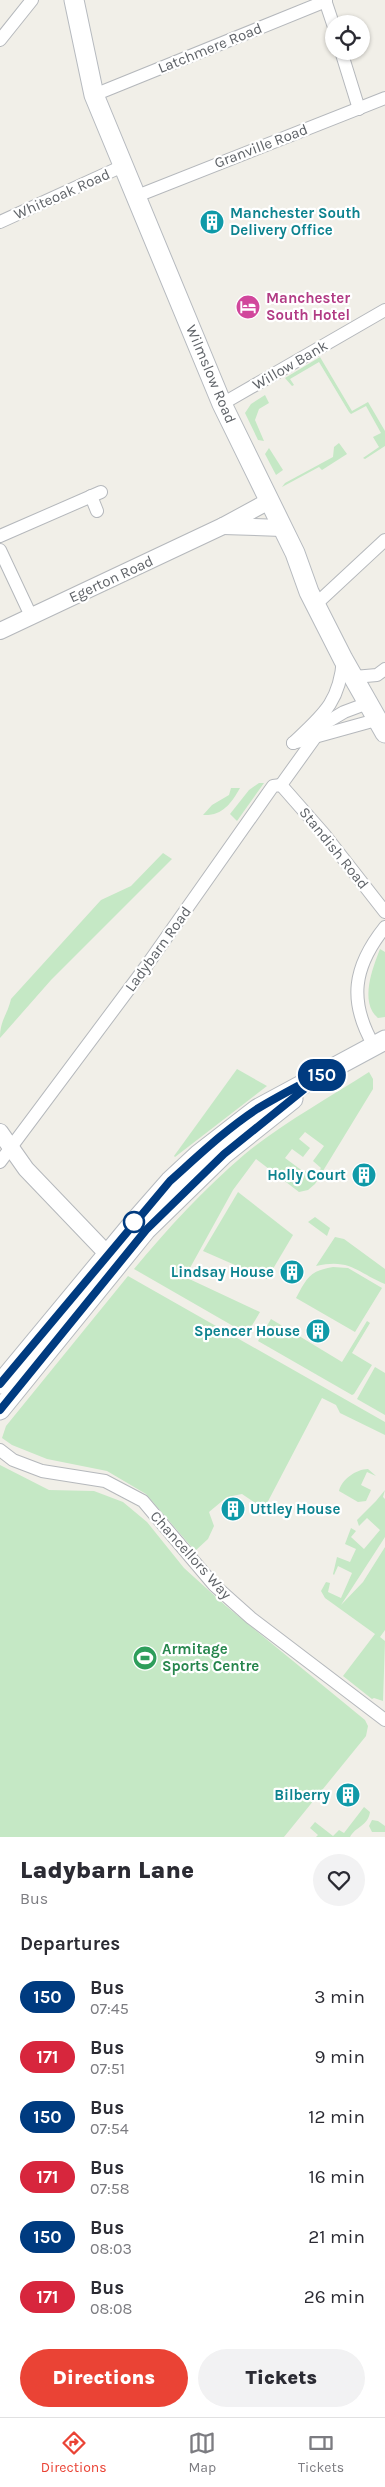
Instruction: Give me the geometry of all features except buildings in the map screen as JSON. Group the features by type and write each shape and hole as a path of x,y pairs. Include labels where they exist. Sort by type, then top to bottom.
{"main road":[{"name":"Wilmslow Road","path":"74,0 94,95 222,404 295,553 315,605 376,719"},
{"path":"0,1384 113,1260 224,1154 328,1070 380,1043"},
{"path":"0,1410 113,1260"}],"street":[{"path":"0,40 32,0"},
{"path":"325,1 330,15"},
{"name":"Latchmere Road","path":"94,95 325,1"},
{"path":"344,60 359,109"},
{"name":"Granville Road","path":"137,196 229,158 385,98"},
{"name":"Whiteoak Road","path":"0,222 124,166"},
{"name":"Willow Bank","path":"222,404 385,310"},
{"path":"0,536 96,494 97,511"},
{"name":"Egerton Road","path":"0,631 223,526 269,501"},
{"name":"Egerton Road","path":"223,526 282,528"},
{"path":"315,605 385,540"},
{"path":"0,550 31,616"},
{"path":"293,743 333,700 341,681 343,659"},
{"path":"354,677 377,675 385,669"},
{"path":"293,743 344,712 376,719"},
{"path":"293,743 314,739 376,719"},
{"name":"Ladybarn Road","path":"0,1162 147,965 273,786 281,785 314,739"},
{"name":"Standish Road","path":"281,785 324,834 385,912"},
{"path":"380,1043 362,1025 357,1002 357,988 365,958 385,927"},
{"path":"0,1132 26,1169 113,1260"},
{"name":"Chancellors Way","path":"0,1450 13,1460 42,1471 105,1481 124,1489 143,1501 214,1585 251,1618 385,1720"}],"green space":[{"path":"320,357 352,411 368,402 385,431 385,446 365,459 363,458 379,447 373,437 381,433 366,406 351,414 319,362 290,379 294,385 292,386 285,378"},
{"path":"265,395 269,403 259,409 255,420 264,441 258,440 245,413 251,404"},
{"path":"339,443 347,454 322,470 319,467 282,487 285,483 333,457 334,447"},
{"path":"269,448 283,470 276,475 265,454"},
{"path":"259,783 264,783 237,821 230,814 249,790"},
{"path":"231,788 240,788 225,808 210,815 203,815 212,805 229,795"},
{"path":"163,853 172,859 51,980 0,1038 2,1022 11,999 101,900 131,886"},
{"path":"380,949 385,952 385,1017 378,1018 372,1011 368,994 371,975"},
{"path":"237,1069 267,1086 175,1157 174,1156"},
{"path":"369,1072 373,1079 373,1089 315,1184 308,1190 299,1192 256,1159 233,1190 185,1277 260,1312 247,1334 134,1269 187,1209 245,1154 290,1122","holes":["305,1132 324,1146 313,1161 321,1168 314,1177 285,1158 292,1149 303,1157 310,1148 299,1139"]},
{"path":"238,1192 293,1235 267,1279 203,1251"},
{"path":"315,1217 330,1228 327,1236 308,1222"},
{"path":"335,1237 344,1239 385,1269 385,1284 345,1265 328,1264 316,1266"},
{"path":"333,1267 348,1268 382,1288 355,1332 296,1298 310,1276"},
{"path":"128,1276 385,1422 385,1435 340,1413 336,1405 322,1398 264,1509 242,1494 227,1497 209,1512 214,1526 208,1539 195,1551 146,1494 107,1471 47,1459 12,1445 2,1438 6,1426"},
{"path":"271,1319 342,1362 367,1321 370,1323 352,1353 372,1365 354,1394 352,1395 258,1341"},
{"path":"375,1367 385,1373 385,1415 357,1399"},
{"name":"Armitage Sports Centre","path":"0,1465 49,1490 94,1491 123,1502 147,1522 184,1568 226,1606 365,1720 368,1726 366,1736 284,1837 0,1837"},
{"path":"363,1469 368,1469 376,1476 367,1472 361,1485 371,1490 366,1501 358,1502 339,1491 340,1487 350,1476"},
{"path":"385,1490 383,1497 385,1499 385,1537 341,1605 363,1582 385,1547 385,1630 380,1637 385,1641 383,1701 372,1699 343,1676 375,1634 325,1598 321,1591 326,1582 330,1583 328,1592 341,1598 352,1573 338,1566 333,1574 337,1557 350,1562 356,1549 345,1544 351,1528 356,1531 351,1537 364,1549 380,1530 367,1518 359,1526 357,1520"},
{"path":"364,1807 370,1812 369,1817 350,1837 316,1837 318,1835 310,1828 315,1822 333,1836 339,1830 344,1833"},
{"path":"372,1820 378,1821 385,1826 385,1832 372,1832 369,1826"}],"bus line":[{"name":"150","path":"0,1384 170,1181 199,1154 242,1120 291,1089 328,1070 224,1154 146,1230 0,1410"}],"place":[{"name":"Manchester South Delivery Office","path":"212,222"},
{"name":"Manchester South Hotel","path":"248,307"},
{"name":"Holly Court","path":"364,1175"},
{"name":"Lindsay House","path":"292,1272"},
{"name":"Spencer House","path":"318,1331"},
{"name":"Uttley House","path":"233,1509"},
{"name":"Armitage Sports Centre","path":"145,1658"},
{"name":"Bilberry","path":"348,1795"}]}
